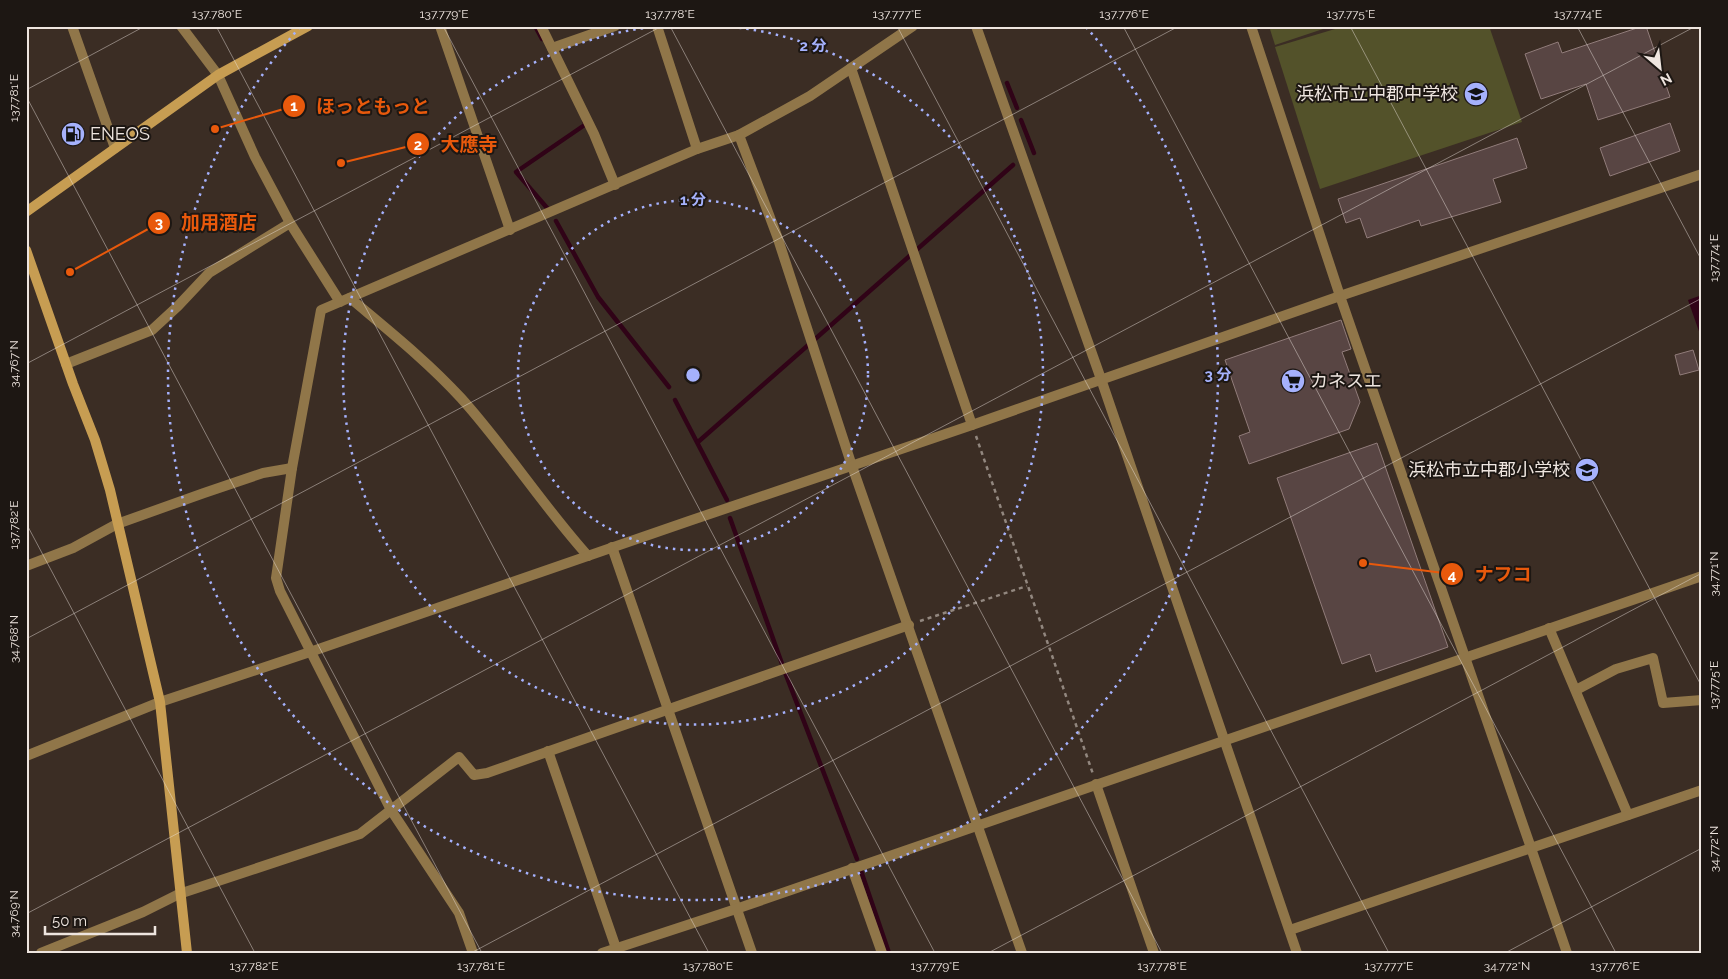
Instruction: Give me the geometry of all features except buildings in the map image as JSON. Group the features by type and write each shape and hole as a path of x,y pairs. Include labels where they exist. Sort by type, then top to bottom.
{"street":[{"path":"72,26 115,148"},
{"path":"181,26 218,75 255,157 290,223 345,300 430,367 461,398 564,529 588,556"},
{"path":"26,212 218,75 308,26"},
{"path":"440,26 510,230"},
{"path":"541,26 594,134 615,185"},
{"path":"552,48 615,26"},
{"path":"657,26 697,149"},
{"path":"473,953 459,913 391,810 310,652 280,591 276,578 292,468 321,310 697,149 739,135 810,96 913,26"},
{"path":"976,26 1102,379 1297,953"},
{"path":"1251,26 1340,296 1567,953"},
{"path":"851,68 972,426"},
{"path":"739,135 777,236 852,466 1022,953"},
{"path":"26,756 160,702 972,426 1340,296 1702,174"},
{"path":"66,364 152,330 209,273 290,223"},
{"path":"26,250 95,440 110,490 160,702 186,953"},
{"path":"26,566 74,548 117,524 263,473 292,468"},
{"path":"612,547 752,953"},
{"path":"602,953 736,909 1702,576"},
{"path":"41,953 144,912 179,894 360,834 458,757 474,775 487,773 909,625"},
{"path":"1549,628 1628,815"},
{"path":"1576,690 1616,669 1653,658 1663,703 1702,700"},
{"path":"548,751 616,948"},
{"path":"1096,784 1154,953"},
{"path":"1290,930 1702,790"},
{"path":"852,868 882,953"}],"path":[{"path":"972,426 1096,784"},
{"path":"909,625 1028,586"}],"shaded area":[{"path":"1269,26 1332,26 1275,45"},
{"path":"1345,26 1489,26 1522,122 1320,189 1275,47"},
{"path":"1702,295 1702,340 1688,300"}],"waterway":[{"path":"535,26 542,39"},
{"path":"1007,83 1017,108"},
{"path":"1021,120 1034,153"},
{"path":"548,209 516,172 586,124 584,121"},
{"path":"698,442 1013,165"},
{"path":"556,221 598,297 669,387"},
{"path":"675,400 727,500"},
{"path":"730,518 786,675 857,859"},
{"path":"861,871 889,953"}],"place":[{"name":"浜松市立中郡中学校","path":"1476,94"},
{"name":"ほっともっと","path":"215,129"},
{"name":"ENEOS","path":"73,134"},
{"name":"大應寺","path":"341,163"},
{"name":"加用酒店","path":"70,272"},
{"name":"カネスエ","path":"1293,381"},
{"name":"浜松市立中郡小学校","path":"1587,470"},
{"name":"ナフコ","path":"1363,563"}]}
